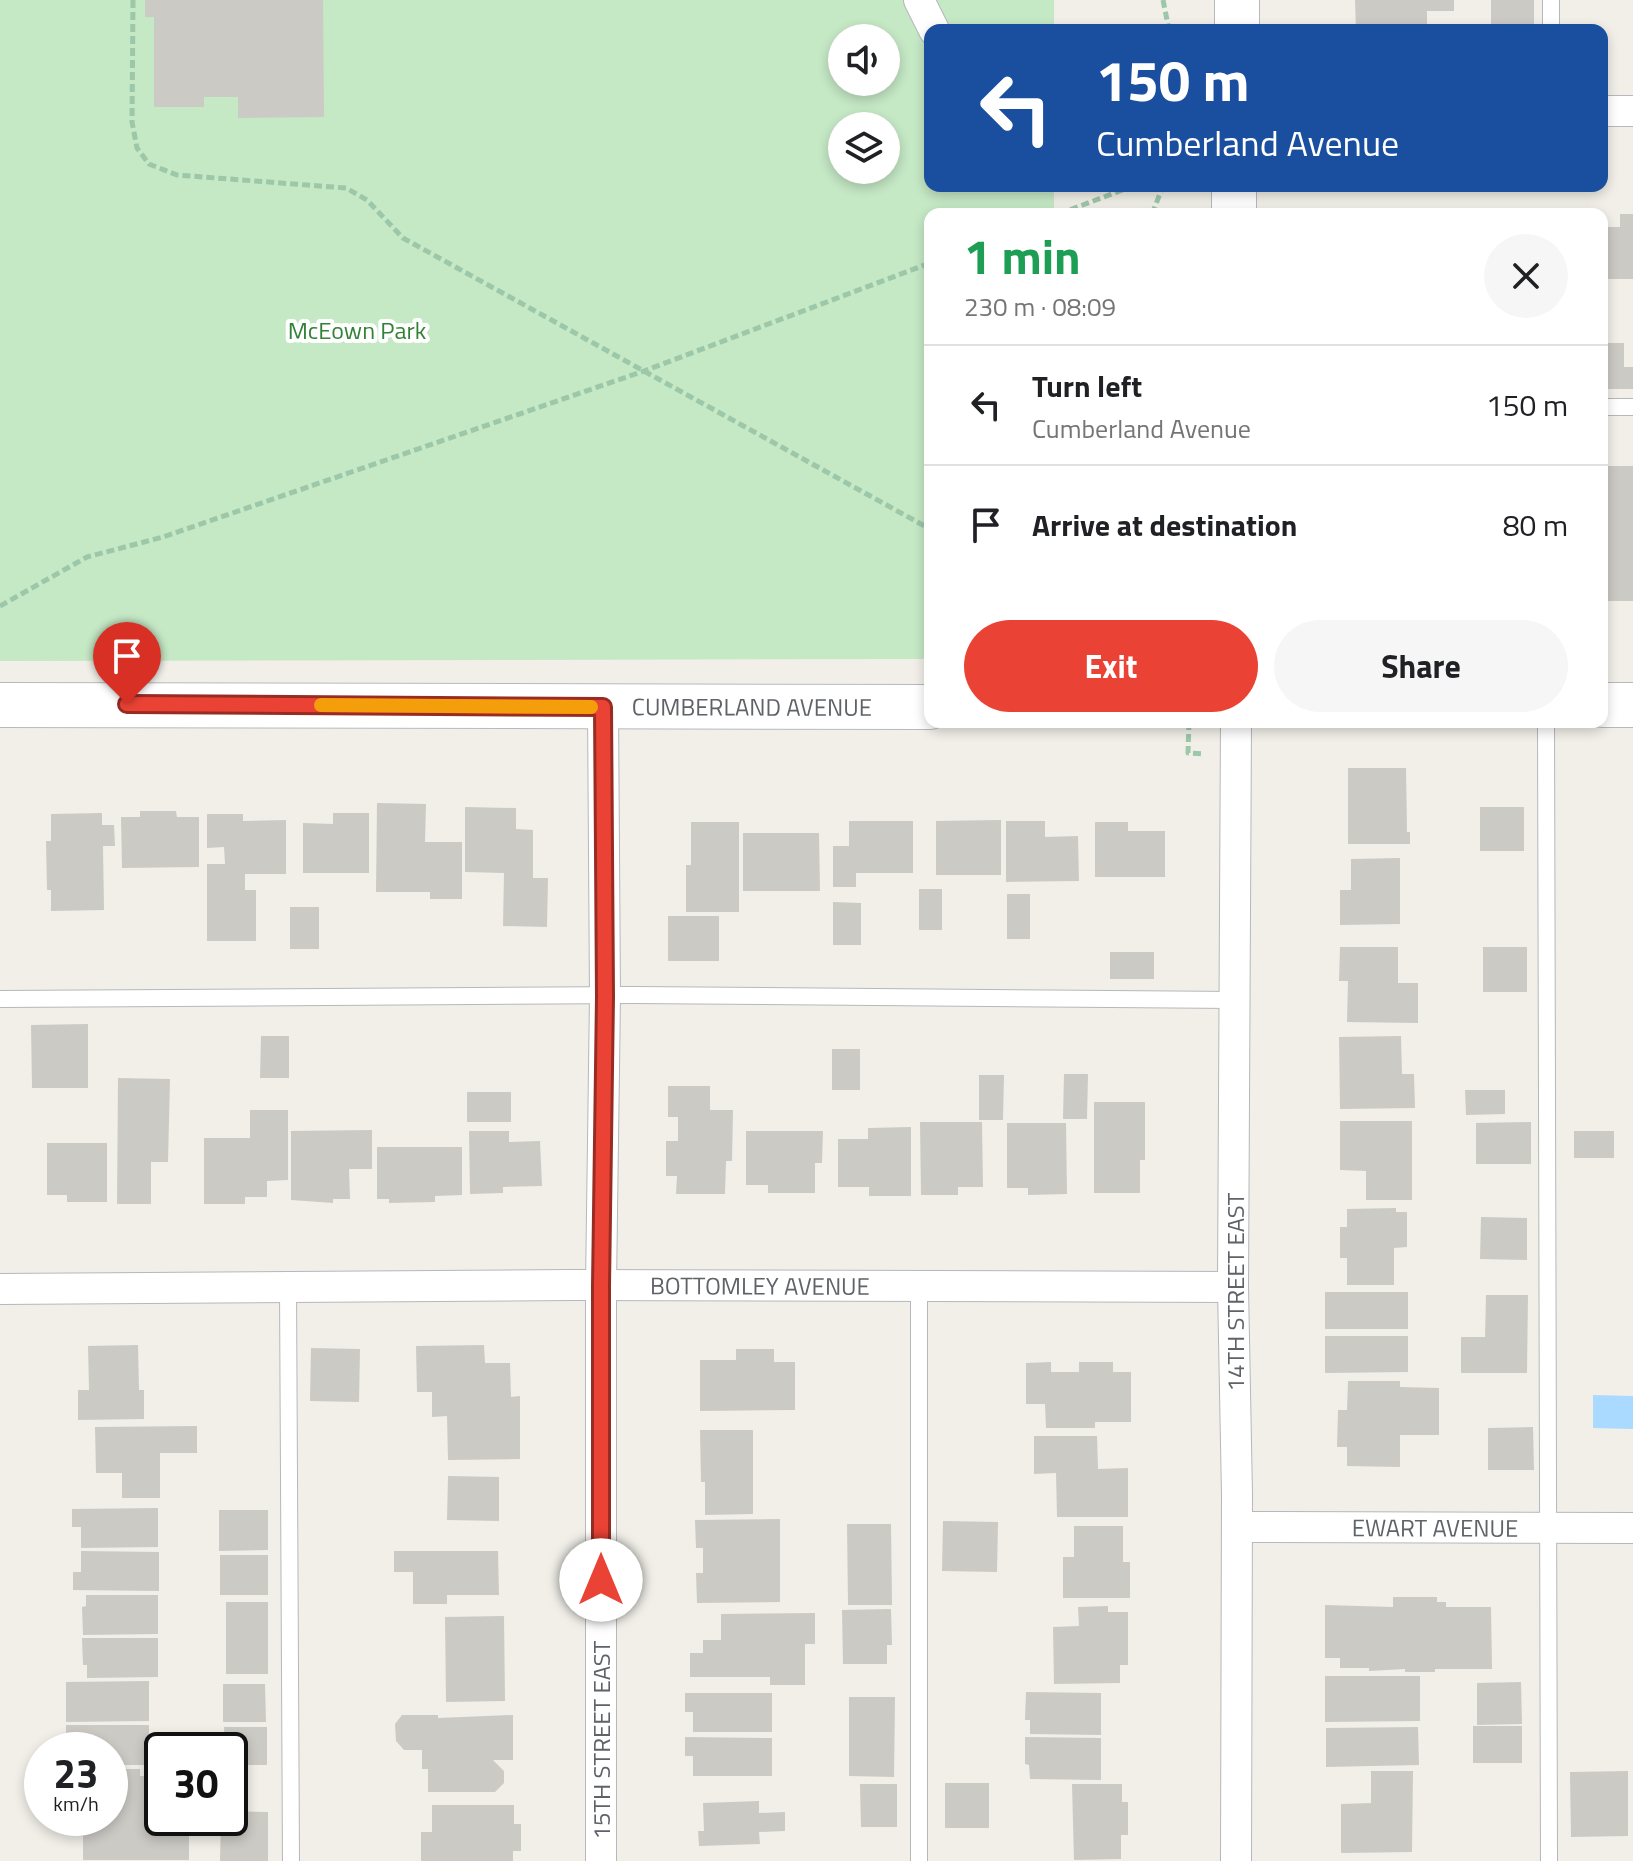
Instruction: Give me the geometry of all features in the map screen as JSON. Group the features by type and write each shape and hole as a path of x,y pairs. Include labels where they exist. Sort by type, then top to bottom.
{"main road":[{"path":"1237,0 1237,24"},
{"name":"CUMBERLAND AVENUE","path":"0,705 924,707"},
{"path":"1608,705 1633,705"}],"street":[{"path":"919,0 931,24"},
{"path":"1608,111 1633,111"},
{"name":"15TH STREET EAST","path":"601,1861 601,1286 605,996 603,707"},
{"name":"14TH STREET EAST","path":"1236,728 1233,1287 1237,1527 1236,1861"},
{"name":"BOTTOMLEY AVENUE","path":"0,1289 288,1286 1233,1287"},
{"name":"EWART AVENUE","path":"1237,1527 1633,1528"}],"lane":[{"path":"1551,0 1551,24"},
{"path":"1608,407 1633,407"},
{"path":"1546,728 1549,1861"},
{"path":"0,999 605,996 1236,1000"},
{"path":"288,1286 291,1861"},
{"path":"919,1286 919,1861"}],"path":[{"path":"133,0 132,122 137,148 149,164 177,175 346,188 367,200 403,238 924,526"},
{"path":"1163,0 1168,24"},
{"path":"1075,208 1117,192"},
{"path":"0,606 87,557 163,537 644,371 924,265"}],"green space":[{"name":"McEown Park","path":"0,0 1054,0 1054,24 924,24 924,192 1054,192 1054,208 924,208 924,659 0,661"}],"water":[{"path":"1593,1395 1633,1396 1633,1429 1593,1428"}],"building":[{"path":"145,0 323,0 324,117 238,118 238,97 204,97 204,107 154,107 154,17 145,17"},
{"path":"1355,0 1454,0 1454,11 1427,11 1427,24 1356,24"},
{"path":"1491,0 1534,0 1534,24 1491,24"},
{"path":"1620,214 1633,214 1633,279 1608,279 1608,227 1620,227"},
{"path":"1608,343 1624,343 1624,367 1633,367 1633,389 1608,389"},
{"path":"1608,466 1633,466 1633,601 1608,601"},
{"path":"1348,768 1406,768 1410,844 1348,844"},
{"path":"377,803 426,804 425,842 462,842 462,899 430,899 430,892 376,892"},
{"path":"465,807 516,808 516,829 533,830 533,878 548,878 547,927 503,926 504,873 465,872"},
{"path":"1480,807 1524,807 1524,851 1480,851"},
{"path":"140,811 176,811 177,817 199,817 199,867 122,868 121,817 140,817"},
{"path":"102,813 102,825 114,825 115,846 103,846 104,910 51,911 51,890 47,890 46,841 51,841 51,814"},
{"path":"333,813 369,813 369,873 303,873 303,823 333,824"},
{"path":"207,814 243,814 243,821 286,820 286,874 245,874 245,890 256,890 256,941 207,941 207,864 225,864 224,847 207,848"},
{"path":"1001,820 1001,875 936,875 936,821"},
{"path":"849,821 913,821 913,873 856,873 856,887 833,887 833,846 849,846"},
{"path":"1006,821 1045,821 1045,837 1078,836 1079,881 1006,882"},
{"path":"691,822 739,822 739,912 686,912 686,865 691,865"},
{"path":"1095,822 1128,822 1128,831 1165,831 1165,877 1095,877"},
{"path":"743,833 819,833 820,891 743,891"},
{"path":"1400,858 1400,924 1340,925 1340,890 1351,890 1351,859"},
{"path":"919,889 942,889 942,930 919,930"},
{"path":"1007,894 1030,894 1030,939 1007,939"},
{"path":"833,902 861,903 861,945 833,945"},
{"path":"290,907 319,907 319,949 290,949"},
{"path":"668,916 719,916 719,961 668,961"},
{"path":"1340,947 1398,947 1398,983 1418,983 1418,1023 1347,1022 1348,981 1339,981"},
{"path":"1483,947 1527,947 1527,992 1483,992"},
{"path":"1110,952 1154,952 1154,979 1110,979"},
{"path":"88,1024 88,1088 32,1088 31,1025"},
{"path":"261,1036 289,1036 289,1078 260,1078"},
{"path":"1401,1036 1402,1074 1414,1074 1415,1108 1340,1109 1339,1037"},
{"path":"832,1049 860,1049 860,1090 832,1090"},
{"path":"1064,1074 1088,1074 1087,1119 1063,1119"},
{"path":"979,1075 1004,1075 1003,1120 979,1120"},
{"path":"118,1078 170,1079 168,1162 151,1162 151,1204 117,1204"},
{"path":"668,1086 710,1086 710,1110 733,1110 732,1161 726,1161 725,1194 676,1194 677,1176 666,1176 666,1141 678,1141 678,1117 668,1117"},
{"path":"1465,1090 1505,1090 1505,1114 1466,1115"},
{"path":"467,1092 511,1092 511,1122 467,1122"},
{"path":"1094,1102 1145,1102 1145,1160 1140,1160 1140,1193 1094,1193"},
{"path":"250,1110 288,1110 288,1180 267,1181 267,1197 245,1197 245,1204 204,1204 204,1138 250,1138"},
{"path":"1340,1121 1412,1121 1412,1200 1366,1200 1366,1171 1340,1170"},
{"path":"920,1122 982,1122 983,1187 958,1187 958,1195 921,1195"},
{"path":"1531,1122 1531,1164 1476,1164 1476,1123"},
{"path":"1007,1123 1066,1123 1067,1194 1028,1195 1028,1188 1007,1188"},
{"path":"911,1127 911,1196 869,1196 869,1187 838,1187 838,1139 868,1139 868,1128"},
{"path":"372,1130 372,1169 349,1169 350,1199 333,1199 333,1203 291,1200 291,1131"},
{"path":"469,1131 509,1131 509,1142 540,1141 542,1186 503,1187 503,1193 470,1194"},
{"path":"746,1131 823,1131 822,1163 815,1163 815,1193 768,1193 768,1185 746,1185"},
{"path":"1574,1131 1614,1131 1614,1158 1574,1158"},
{"path":"47,1143 107,1143 107,1202 67,1202 67,1195 47,1195"},
{"path":"377,1147 462,1147 462,1195 435,1196 435,1202 389,1203 389,1199 377,1199"},
{"path":"1396,1208 1396,1212 1407,1212 1407,1247 1394,1248 1394,1285 1347,1285 1347,1258 1340,1258 1340,1227 1347,1227 1347,1209"},
{"path":"1481,1217 1527,1218 1527,1260 1480,1259"},
{"path":"1325,1292 1408,1292 1408,1329 1325,1329"},
{"path":"1486,1295 1528,1295 1527,1373 1461,1373 1461,1337 1485,1337"},
{"path":"1325,1336 1408,1336 1408,1372 1325,1373"},
{"path":"138,1345 139,1390 144,1390 144,1419 78,1420 78,1390 89,1390 88,1346"},
{"path":"484,1345 485,1363 510,1363 511,1397 520,1396 520,1459 448,1460 447,1416 432,1417 432,1392 417,1392 416,1346"},
{"path":"311,1348 360,1349 359,1402 310,1401"},
{"path":"736,1349 774,1349 774,1362 795,1362 795,1410 700,1411 700,1360 736,1360"},
{"path":"1051,1362 1051,1372 1079,1372 1079,1362 1113,1362 1113,1372 1131,1372 1131,1422 1095,1422 1095,1428 1046,1428 1045,1404 1026,1404 1026,1363"},
{"path":"1348,1381 1400,1381 1400,1387 1439,1388 1439,1435 1400,1435 1400,1467 1347,1466 1347,1447 1337,1447 1338,1410 1347,1410"},
{"path":"197,1426 197,1453 160,1453 160,1498 122,1498 122,1473 96,1473 95,1427"},
{"path":"1533,1427 1534,1470 1488,1470 1488,1428"},
{"path":"700,1430 753,1430 753,1514 705,1515"},
{"path":"1034,1436 1097,1436 1098,1469 1128,1468 1128,1517 1057,1517 1056,1473 1034,1474"},
{"path":"448,1476 499,1477 499,1521 447,1520"},
{"path":"158,1508 158,1547 81,1548 81,1527 72,1527 72,1509"},
{"path":"219,1510 268,1510 268,1550 219,1551"},
{"path":"780,1519 780,1602 697,1603 696,1573 703,1573 703,1548 696,1548 695,1520"},
{"path":"943,1521 998,1522 997,1572 942,1571"},
{"path":"847,1524 891,1524 892,1605 848,1605"},
{"path":"1074,1526 1123,1526 1123,1562 1130,1562 1130,1598 1063,1598 1063,1557 1074,1557"},
{"path":"81,1551 159,1552 159,1591 73,1590 73,1572 81,1572"},
{"path":"394,1551 498,1551 499,1595 447,1595 447,1604 413,1604 413,1572 394,1572"},
{"path":"220,1555 268,1555 268,1595 220,1595"},
{"path":"86,1595 158,1595 158,1634 83,1635 82,1607 86,1606"},
{"path":"1393,1597 1437,1597 1437,1602 1446,1602 1446,1607 1491,1607 1492,1669 1369,1671 1369,1668 1340,1668 1340,1658 1325,1658 1325,1605 1393,1607"},
{"path":"226,1602 268,1602 268,1674 226,1674"},
{"path":"1108,1606 1108,1612 1128,1612 1128,1665 1120,1665 1120,1683 1054,1684 1053,1627 1079,1626 1078,1607"},
{"path":"891,1609 892,1645 887,1645 887,1664 843,1664 842,1610"},
{"path":"815,1613 815,1644 805,1644 805,1685 770,1685 770,1677 690,1677 690,1653 703,1653 703,1640 721,1640 721,1614"},
{"path":"504,1616 505,1701 446,1702 445,1617"},
{"path":"82,1638 158,1638 158,1677 87,1678"},
{"path":"1325,1676 1420,1676 1420,1721 1325,1722"},
{"path":"149,1681 149,1721 66,1722 66,1682"},
{"path":"1521,1682 1522,1724 1477,1725 1477,1683"},
{"path":"223,1684 265,1684 266,1722 223,1722"},
{"path":"1026,1692 1101,1693 1101,1735 1030,1734 1030,1720 1025,1720"},
{"path":"685,1693 772,1693 772,1732 693,1732 693,1712 685,1712"},
{"path":"849,1697 895,1697 894,1777 849,1776"},
{"path":"402,1715 438,1715 438,1718 513,1715 513,1760 493,1760 504,1771 504,1783 495,1792 428,1792 428,1769 422,1769 422,1750 404,1750 396,1741 395,1724"},
{"path":"66,1725 149,1725 149,1732 144,1732 144,1765 128,1765 128,1732 66,1732"},
{"path":"1473,1726 1522,1726 1522,1763 1473,1763"},
{"path":"224,1727 267,1727 267,1765 248,1765 248,1732 224,1732"},
{"path":"1418,1727 1419,1765 1326,1767 1326,1728"},
{"path":"685,1737 772,1738 772,1776 693,1776 693,1756 685,1756"},
{"path":"1025,1737 1101,1738 1101,1780 1030,1779 1029,1765 1025,1764"},
{"path":"128,1769 140,1769 140,1776 144,1776 144,1836 189,1836 189,1860 83,1860 83,1836 128,1836"},
{"path":"1371,1771 1413,1771 1412,1852 1341,1853 1341,1804 1371,1803"},
{"path":"1628,1771 1628,1836 1571,1837 1570,1772"},
{"path":"945,1783 989,1783 989,1828 945,1828"},
{"path":"860,1784 897,1784 897,1827 861,1827"},
{"path":"1072,1784 1122,1784 1122,1802 1128,1802 1128,1835 1121,1835 1121,1859 1074,1860"},
{"path":"759,1801 759,1813 785,1812 785,1831 759,1832 760,1844 699,1846 698,1831 704,1831 703,1803"},
{"path":"432,1805 514,1805 514,1824 521,1824 521,1851 513,1851 513,1861 421,1861 421,1832 432,1832"},
{"path":"248,1811 268,1812 268,1861 220,1861 221,1836 248,1836"}],"slow traffic":[{"path":"321,705 591,707"}],"route":[{"path":"127,704 603,707 605,996 601,1580"}]}
